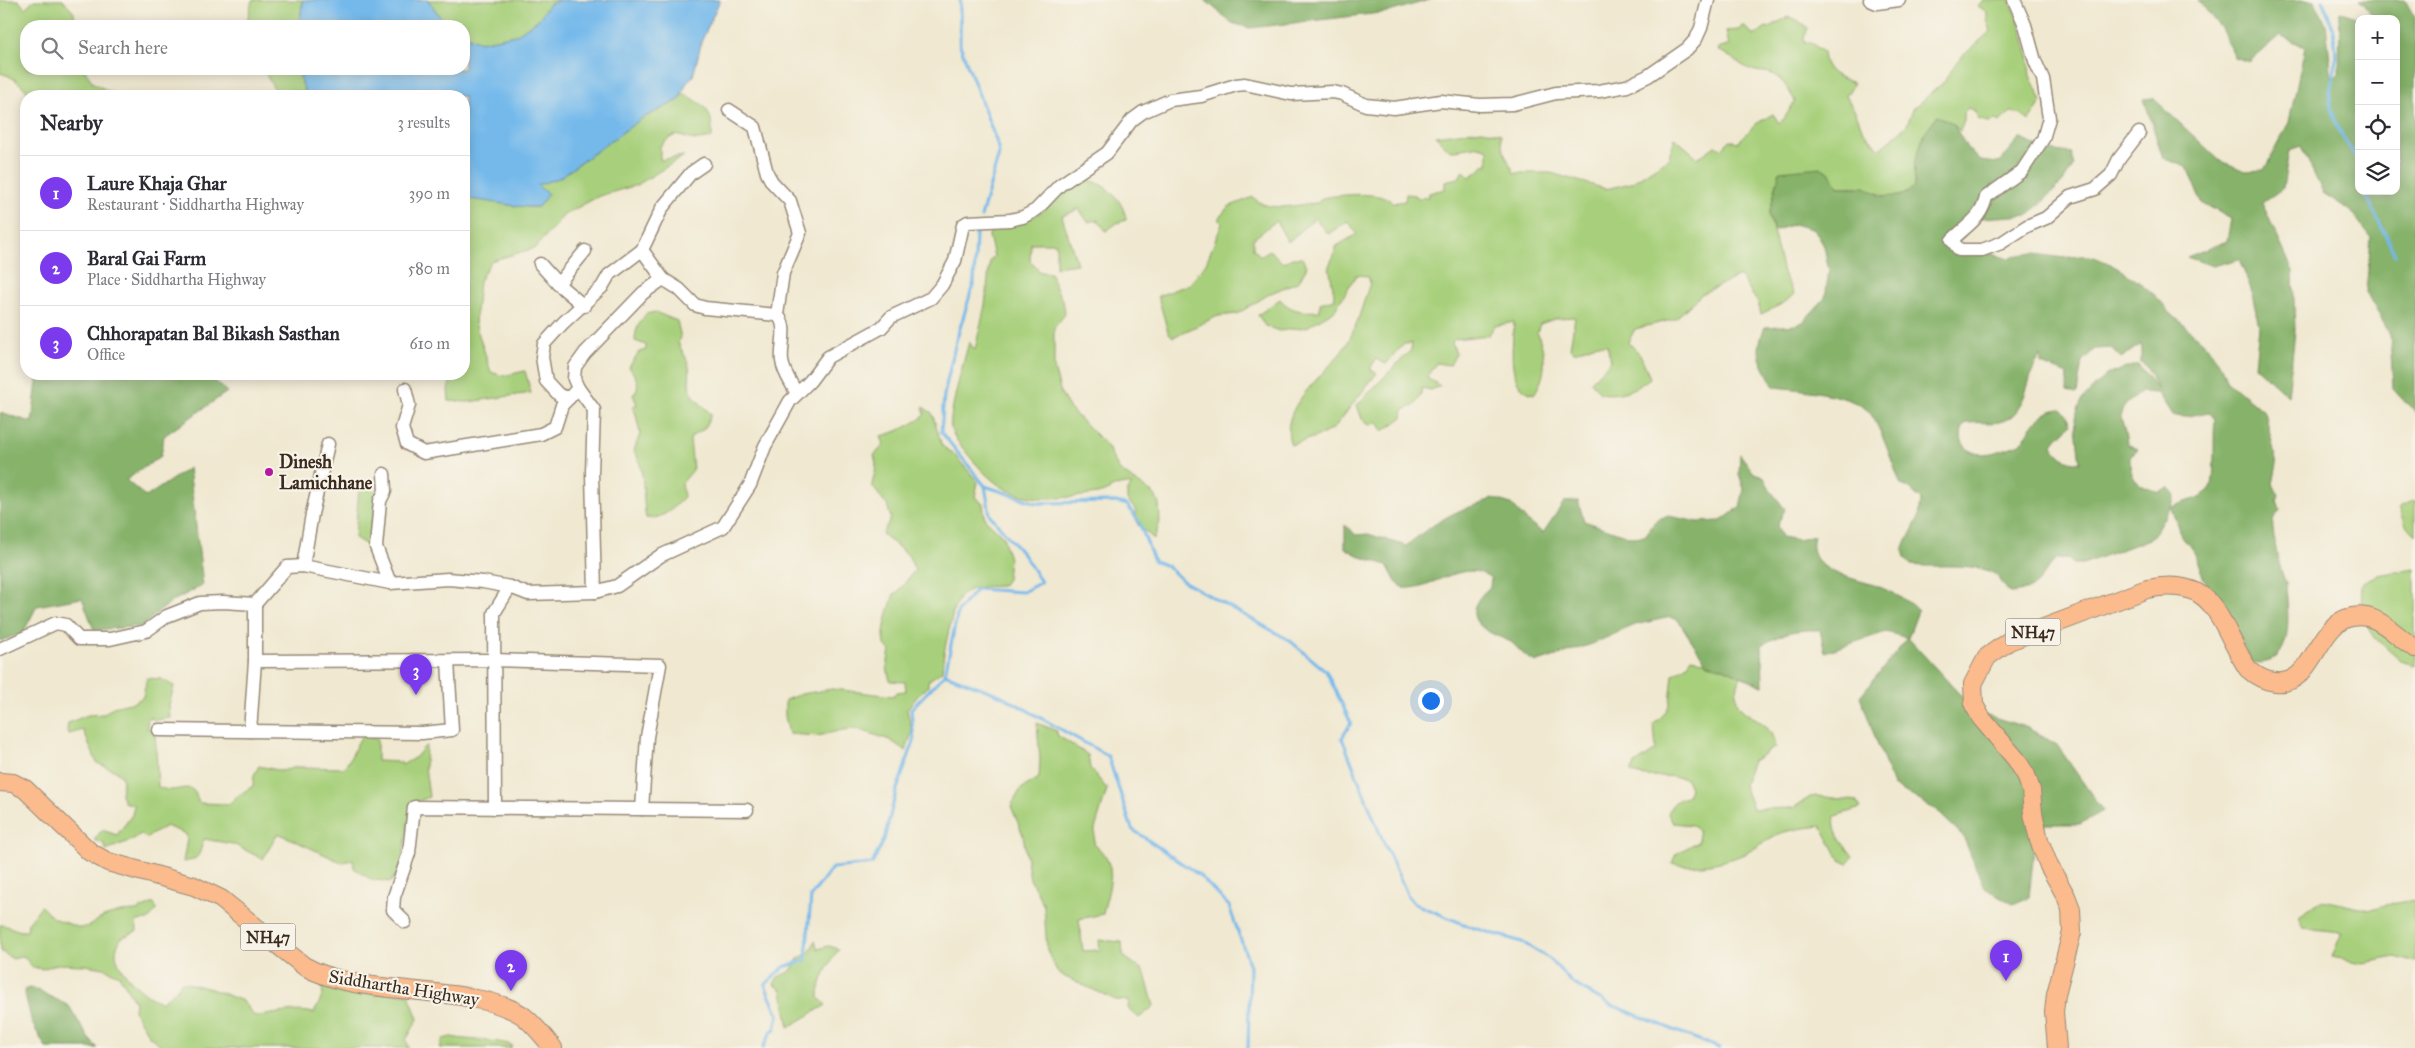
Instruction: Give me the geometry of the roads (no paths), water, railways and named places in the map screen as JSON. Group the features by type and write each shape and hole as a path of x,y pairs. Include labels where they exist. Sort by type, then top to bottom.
{"highway":[{"name":"NH47","path":"2057,1048 2054,1012 2056,994 2072,932 2071,909 2049,866 2039,840 2026,775 2016,759 1982,720 1974,705 1973,684 1987,657 2009,641 2147,589 2167,585 2190,588 2205,598 2213,608 2248,669 2254,675 2271,682 2281,683 2296,677 2304,670 2330,630 2351,617 2369,618 2378,621 2415,648"},
{"name":"Siddhartha Highway","path":"0,782 13,783 25,789 90,852 108,862 194,886 221,899 304,966 319,974 349,982 452,994 494,1002 522,1015 554,1048"}],"street":[{"path":"250,731 255,661 255,604 288,567 303,566 390,583 448,580 483,582 510,587 528,594 595,592 617,586 660,556 723,527 750,485 765,446 790,401 810,381 828,357 881,328 891,317 930,298 942,285 955,261 963,225 968,222 1010,220 1036,210 1060,185 1107,153 1132,120 1143,112 1170,100 1201,96 1245,84 1282,93 1334,92 1366,105 1394,108 1441,101 1480,105 1513,104 1556,93 1613,89 1639,80 1687,50 1696,39 1701,28 1708,0"},
{"path":"1870,0 1877,3 1899,0"},
{"path":"2014,0 2025,25 2035,61 2043,79 2049,118 2043,139 2022,171 1986,197 1984,209 1978,217 1952,240 1954,246 1959,250 1982,250 2001,243 2027,226 2046,218 2070,197 2095,189 2111,175 2119,159 2139,133"},
{"path":"729,110 755,127 767,173 772,182 790,201 800,233 783,273 777,315"},
{"path":"595,592 592,473 595,426 594,410 573,393 559,395 546,381 542,357 544,344 602,287 609,275 642,250 662,208 691,173 704,164"},
{"path":"642,250 664,279 679,289 694,305 705,308 777,315 780,317 784,329 782,363 797,394"},
{"path":"558,284 585,251"},
{"path":"540,264 558,284 584,306"},
{"path":"405,389 409,406 402,428 404,436 407,444 424,453 541,434 555,427 562,405 573,393 575,367 585,353 643,293 664,279"},
{"path":"303,566 313,506 328,444"},
{"path":"384,474 385,490 380,501 376,547 390,583"},
{"path":"495,808 494,613 510,587"},
{"path":"0,649 56,623 66,625 79,638 110,639 146,631 167,616 200,603 255,604"},
{"path":"255,661 494,660 660,665 647,737 642,809"},
{"path":"159,730 422,733 452,730 448,661"},
{"path":"405,922 393,910 394,897 409,853 414,807 747,810"}],"water":[{"path":"303,0 428,0 443,20 300,20"},
{"path":"559,0 720,0 702,40 693,76 687,82 679,100 641,119 559,178 537,185 548,194 538,207 470,200 470,90 304,90 300,75 470,75 470,38 480,42 516,35 539,19 548,5"}],"waterway":[{"path":"960,0 960,45 997,143 999,154 981,217"},
{"path":"2322,0 2329,16 2335,42 2336,59 2330,104 2344,139 2355,156"},
{"path":"2366,195 2395,255"},
{"path":"763,1048 771,1032 775,1029 778,1015 765,985 784,967 806,960 811,896 832,868 872,864 884,840 896,792 914,741 911,709 945,674 958,611 977,589 1023,592 1041,582 1025,557 990,515 985,486 941,432 944,395 956,341 974,282 978,226"},
{"path":"985,486 1036,503 1116,502 1127,505 1139,522 1154,561 1167,566 1183,581 1289,640 1326,671 1351,723 1342,738 1380,834 1408,896 1415,904 1471,927 1522,942 1551,960 1572,983 1609,1004 1719,1048"},
{"path":"945,674 1002,696 1108,756 1132,829 1199,875 1229,906 1250,966 1248,1048"}],"place":[{"name":"Dinesh Lamichhane","path":"269,472"},
{"name":"Chhorapatan Bal Bikash Sasthan","path":"416,695"},
{"name":"Laure Khaja Ghar","path":"2006,981"},
{"name":"Baral Gai Farm","path":"511,991"}]}
